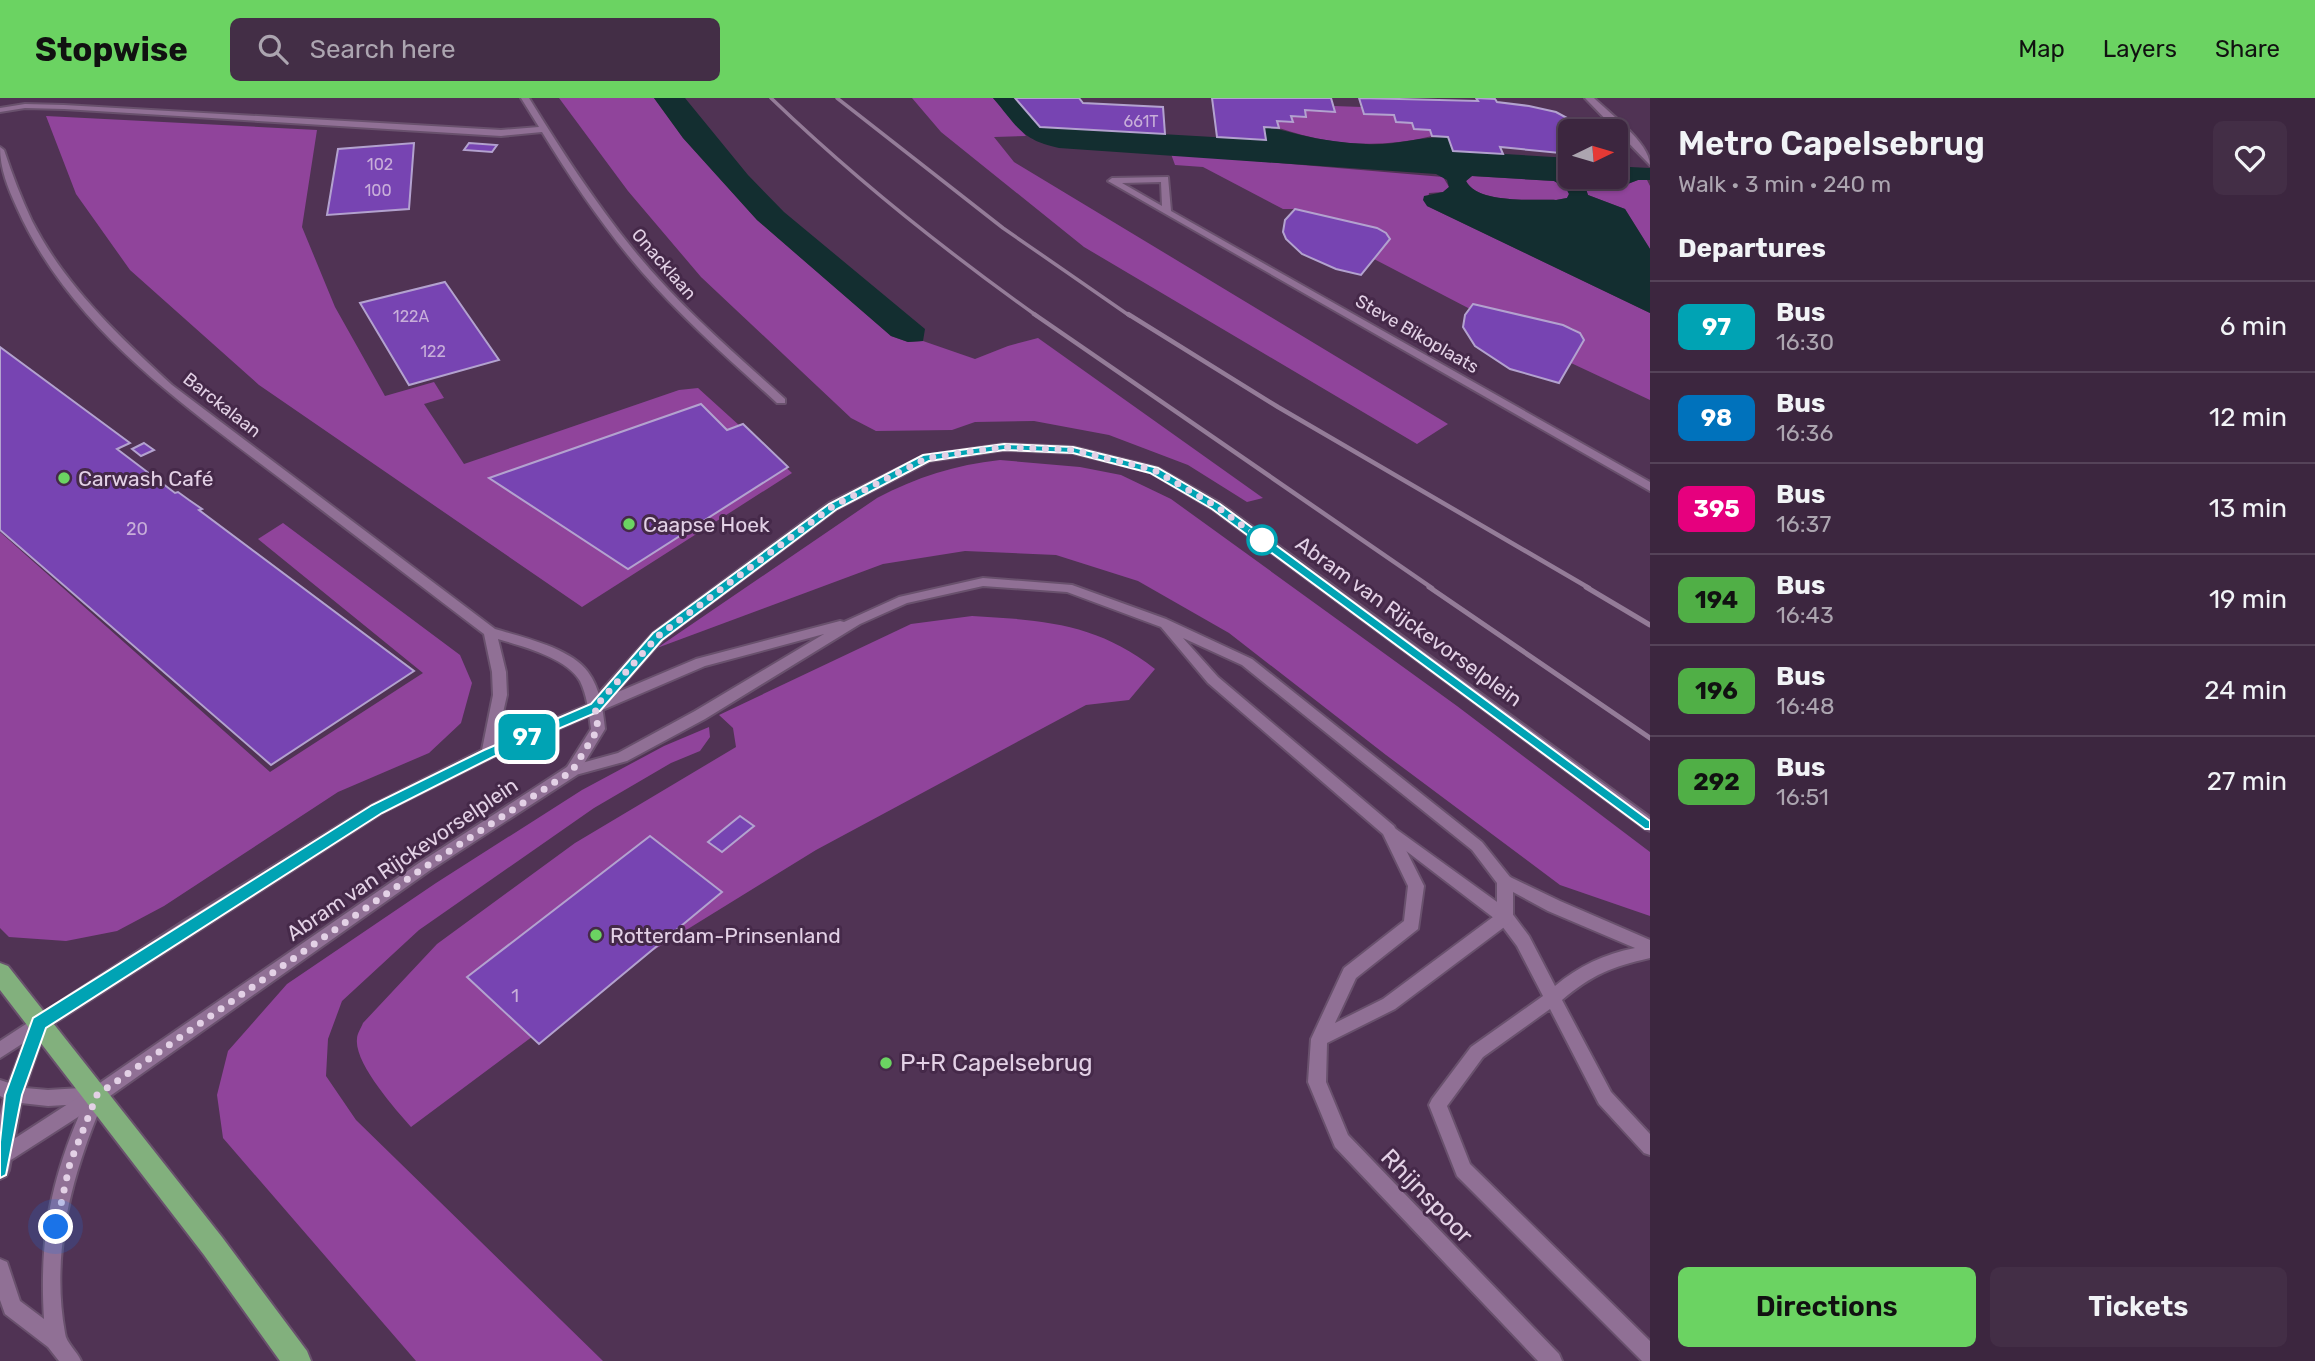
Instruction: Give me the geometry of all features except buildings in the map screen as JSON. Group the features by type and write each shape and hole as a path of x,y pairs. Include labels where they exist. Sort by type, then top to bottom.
{"highway":[{"path":"0,974 213,1246 297,1361"}],"street":[{"name":"Onacklaan","path":"525,98 587,194 647,271 702,329 781,401"},
{"path":"1589,98 1635,142 1650,162"},
{"path":"0,110 25,106 64,107 501,133 544,129"},
{"name":"Barckalaan","path":"0,150 15,198 48,258 91,315 168,387 490,632 541,648 583,673 595,707 598,729 572,771"},
{"name":"Steve Bikoplaats","path":"1167,212 1165,179 1112,181 1650,487"},
{"name":"Abram van Rijckevorselplein","path":"595,707 658,636 833,506 927,458 1004,447 1073,450 1154,470 1216,506 1650,825"},
{"name":"Abram van Rijckevorselplein","path":"0,1158 97,1095 414,874 572,771 622,757 855,621 904,600 983,582 1068,588 1161,622 1247,662 1477,846 1505,881 1650,949"},
{"name":"Abram van Rijckevorselplein","path":"0,1050 377,809 488,753 701,662 855,621"},
{"name":"Abram van Rijckevorselplein","path":"1161,622 1213,680 1389,830 1504,917 1523,941 1605,1098 1650,1147"},
{"path":"488,753 500,695 499,672 490,632"},
{"name":"Abram van Rijckevorselplein","path":"1319,1039 1350,973 1412,924 1416,886 1389,830"},
{"path":"1319,1039 1389,1004 1504,917 1505,881"},
{"name":"Abram van Rijckevorselplein","path":"1552,999 1580,975 1614,959 1650,949"},
{"path":"1552,999 1477,1052 1438,1105 1463,1170 1650,1356"},
{"path":"0,1170 7,1091 39,1024"},
{"name":"Rhijnspoor","path":"1319,1039 1317,1082 1341,1142 1552,1361"},
{"path":"7,1091 53,1098 97,1095 70,1163 57,1216 52,1254 55,1340"},
{"path":"0,1269 12,1307 55,1340 71,1361"}],"shaded area":[{"path":"559,98 654,98 683,138 757,220 891,336 908,342 923,341 975,359 1038,338 1263,498 1247,502 1188,465 1109,435 1034,421 975,422 952,430 876,431 851,418 701,277 628,191"},
{"path":"654,98 685,98 748,175 784,212 925,329 923,341 908,342 891,336 757,220 683,138"},
{"path":"912,98 993,98 1026,136 994,137 1014,162 1448,424 1417,444 1084,247 941,132"},
{"path":"993,98 1015,98 1040,127 1265,140 1264,127 1325,140 1366,144 1448,137 1454,151 1558,157 1558,183 1472,176 1466,181 1482,194 1506,199 1556,200 1567,198 1569,194 1566,189 1586,189 1588,195 1625,209 1650,249 1650,313 1427,206 1423,200 1424,196 1443,192 1449,187 1447,180 1436,174 1059,148 1036,141 1014,124"},
{"path":"1334,106 1362,107 1364,114 1394,115 1412,123 1414,129 1430,130 1432,136 1374,144 1317,138 1279,128 1277,121 1292,122 1291,116 1306,117 1305,110 1335,112"},
{"path":"46,116 317,130 302,227 335,307 385,396 434,382 444,398 424,404 464,464 679,390 698,388 792,473 582,607 259,385 130,270 76,194"},
{"path":"1171,154 1443,177 1449,187 1443,192 1429,193 1427,206 1650,313 1650,400 1571,363 1584,340 1580,333 1572,328 1474,304 1470,309 1374,259 1390,239 1384,231 1295,209 1283,209 1203,167 1175,165"},
{"path":"1628,166 1650,168 1650,180 1628,184"},
{"path":"1472,176 1554,181 1558,183 1558,189 1566,189 1569,194 1567,198 1556,200 1506,199 1482,194 1466,181"},
{"path":"1647,180 1650,186 1650,249 1625,209 1588,195 1586,189 1628,189 1628,184"},
{"path":"1000,460 1080,467 1121,475 1171,499 1457,706 1650,852 1650,916 1560,885 1229,633 1138,581 1056,555 965,551 883,564 657,648 877,498 937,473"},
{"path":"283,523 460,655 472,683 461,723 429,753 338,792 164,906 117,931 66,941 9,937 0,928 0,532 270,772 423,673 258,539"},
{"path":"972,616 1045,622 1090,633 1112,642 1155,669 1129,700 1086,705 816,850 623,969 411,1127 369,1073 358,1049 357,1037 363,1023 437,944 575,843 736,747 733,728 719,715 911,624"},
{"path":"709,727 710,737 700,751 671,763 594,808 419,930 342,1001 328,1039 326,1076 356,1120 603,1361 416,1361 223,1138 217,1095 228,1051 287,984 436,883 582,790 664,746"}],"railway":[{"path":"771,98 900,212 1037,316"},
{"path":"837,98 1003,228 1130,316"},
{"path":"1034,314 1432,588"},
{"path":"1128,314 1278,407 1589,588"},
{"path":"1429,587 1650,738"},
{"path":"1586,587 1650,625"}],"bus line":[{"name":"97","path":"0,1169 2,1142 13,1095 39,1024 377,809 488,753 595,707 658,636 833,506 927,458 1004,447 1073,450 1154,470 1216,506 1650,825"}],"place":[{"name":"Carwash Café","path":"64,478"},
{"name":"Caapse Hoek","path":"629,524"},
{"name":"Rotterdam-Prinsenland","path":"596,935"},
{"name":"P+R Capelsebrug","path":"886,1063"}],"route":[{"path":"56,1227 70,1163 97,1095 285,962 572,771 598,729 595,707 658,636 833,506 927,458 1004,447 1073,450 1154,470 1216,506 1262,540"}]}
